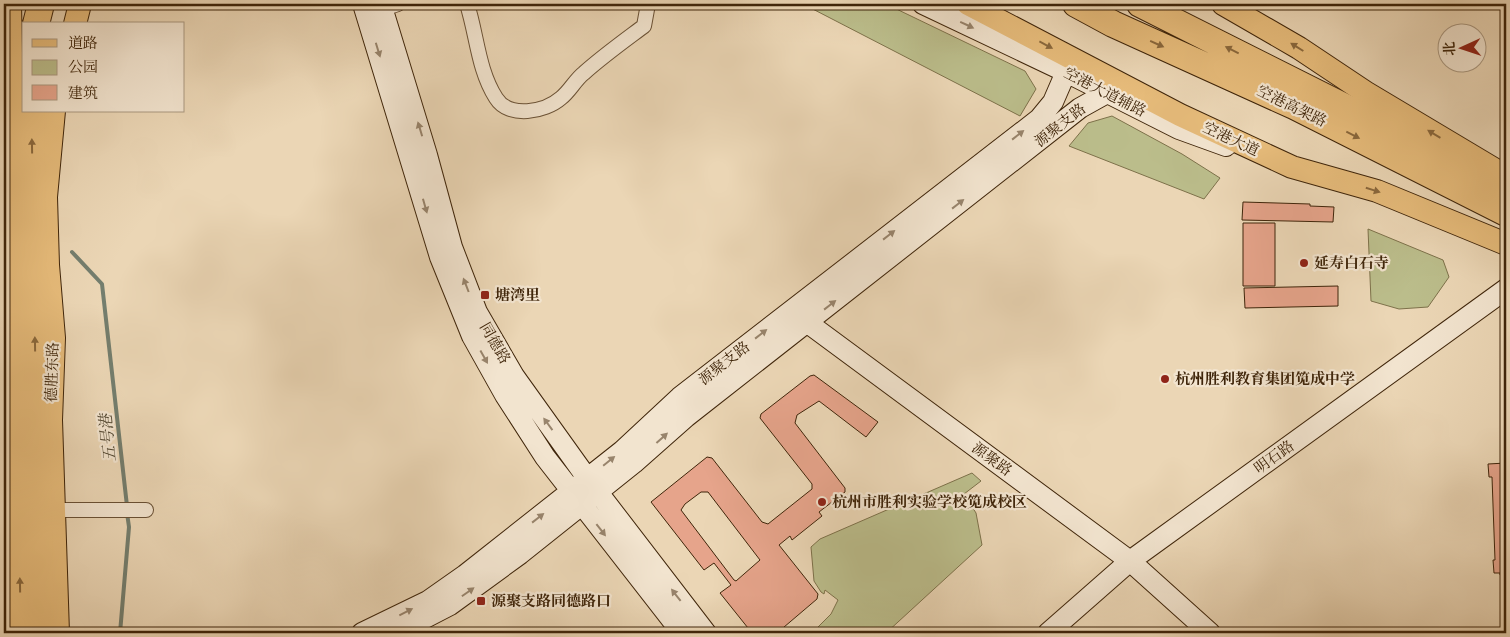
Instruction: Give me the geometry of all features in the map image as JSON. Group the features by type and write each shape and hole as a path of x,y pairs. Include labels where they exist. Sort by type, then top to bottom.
{"highway":[{"path":"8,4 21,633"},
{"path":"35,22 36,4"},
{"path":"36,22 41,4"},
{"path":"1063,4 1113,24"},
{"name":"空港高架路","path":"1076,4 1113,24 1300,96 1506,188"},
{"name":"空港高架路","path":"1140,4 1506,213"},
{"path":"31,112 41,633"}],"main road":[{"path":"76,22 80,4"},
{"name":"空港大道","path":"968,4 1180,115 1292,168 1377,191 1506,244"},
{"path":"1223,4 1299,48 1366,92 1506,176"},
{"name":"德胜东路","path":"54,112 46,197 48,265 54,338 51,420 58,633"}],"street":[{"name":"同德路","path":"363,4 440,257 472,336 505,395 546,457 682,633"},
{"path":"467,4 486,80 497,100 511,109 528,112 544,107 561,98 584,72 644,26 648,4"},
{"name":"空港大道辅路","path":"923,4 1066,72 1179,129 1292,168"},
{"name":"同德路","path":"387,5 452,248 477,312 514,376 592,485 706,633"},
{"name":"源聚支路","path":"396,633 450,605 520,554 592,485 622,451 680,397 1039,119 1053,102 1066,72"},
{"name":"源聚支路","path":"592,485 634,463 686,417 1080,108 1107,93"},
{"name":"明石路","path":"1048,633 1130,561 1506,289"},
{"name":"源聚路","path":"791,311 1130,561 1210,633"},
{"name":"源聚支路","path":"362,633 428,601 577,498"},
{"path":"54,510 141,510"}],"green space":[{"path":"803,4 886,4 1025,71 1036,89 1020,116"},
{"path":"1112,116 1182,154 1220,178 1204,199 1069,146 1088,123"},
{"path":"1368,229 1443,260 1449,277 1428,307 1399,309 1371,301"},
{"path":"972,473 981,481 964,494 976,513 982,545 886,633 821,633 818,627 831,614 838,600 825,590 824,594 821,592 814,581 811,547 820,539"}],"building":[{"path":"1243,202 1310,204 1310,206 1334,207 1333,222 1242,220"},
{"path":"1243,223 1275,223 1275,286 1243,286"},
{"path":"1338,286 1338,306 1245,308 1244,288"},
{"path":"814,375 878,422 866,437 819,401 797,415 795,423 845,488 845,492 819,512 822,516 792,540 790,536 779,545 818,594 817,599 777,633 752,633 720,593 731,585 714,563 704,570 651,502 707,457 712,458 762,522 768,524 812,489 812,484 760,418 761,414 810,376","holes":["701,492 708,492 760,560 736,581 681,510 685,504"]},
{"path":"1506,463 1506,574 1500,575 1500,573 1494,573 1492,477 1489,477 1488,464"}],"waterway":[{"name":"五号港","path":"72,252 102,284 127,506"},
{"name":"五号港","path":"120,633 129,527 127,513"}],"place":[{"name":"延寿白石寺","path":"1304,263"},
{"name":"塘湾里","path":"485,295"},
{"name":"杭州胜利教育集团笕成中学","path":"1165,379"},
{"name":"杭州市胜利实验学校笕成校区","path":"822,502"},
{"name":"源聚支路同德路口","path":"481,601"}]}
